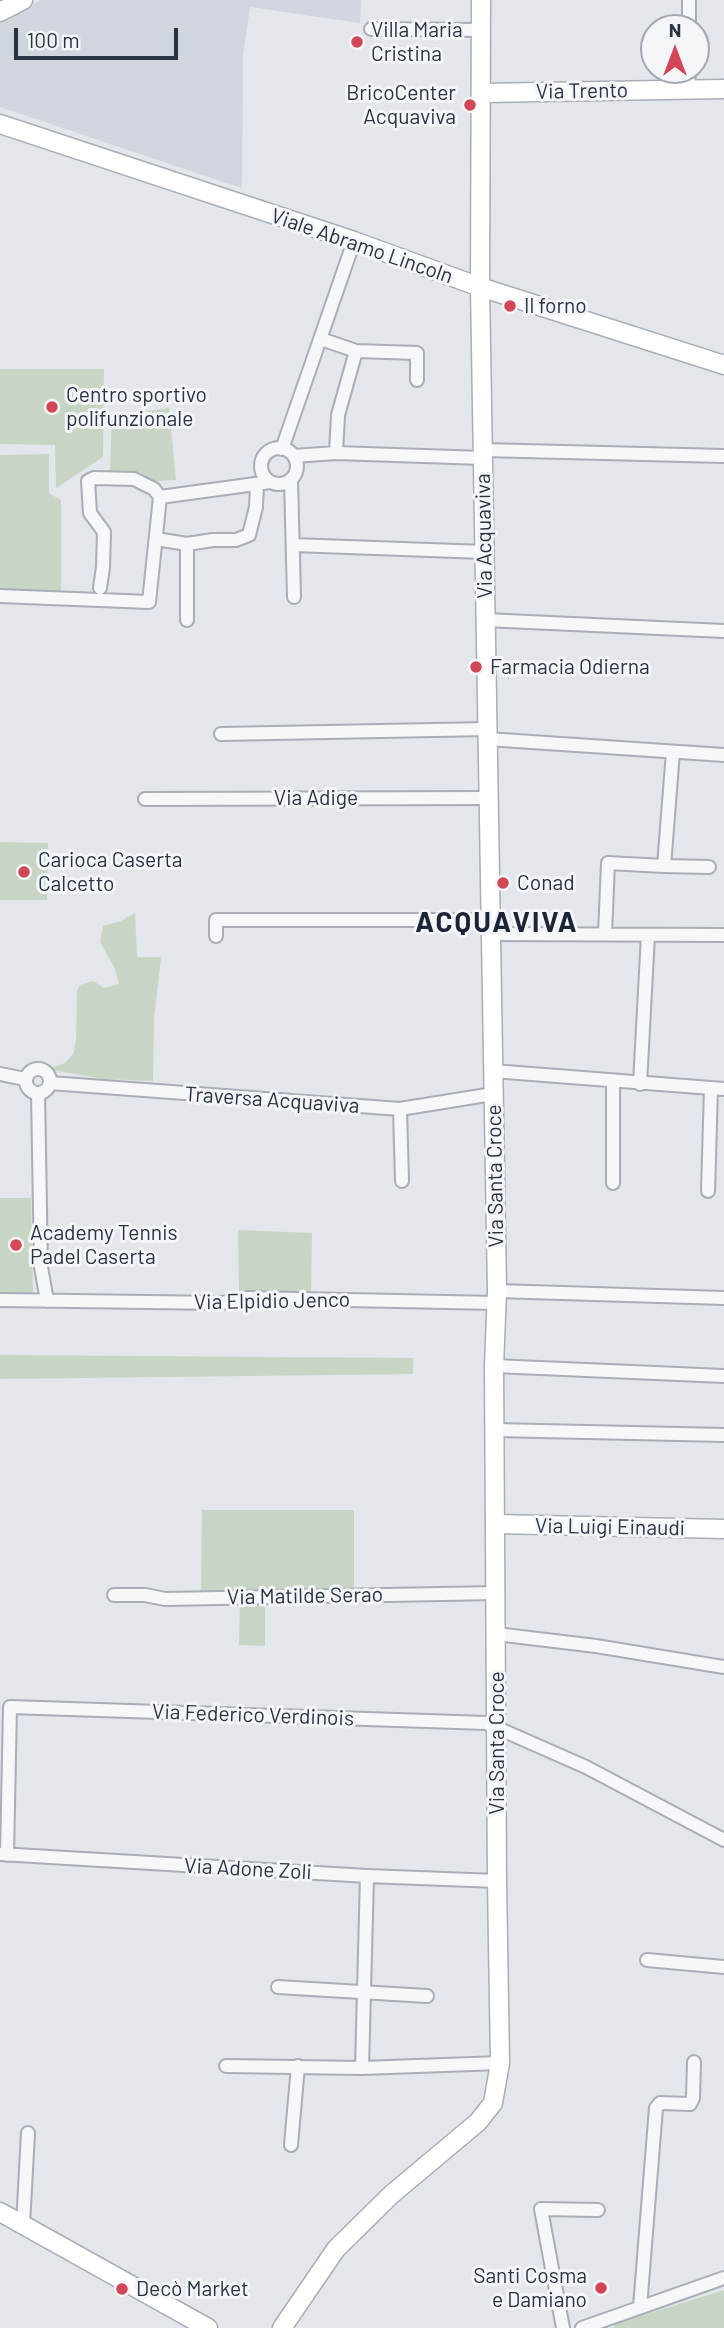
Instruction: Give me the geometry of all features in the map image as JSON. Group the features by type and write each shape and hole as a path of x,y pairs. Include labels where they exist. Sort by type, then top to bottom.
{"street":[{"path":"0,12 23,0"},
{"name":"Via Acquaviva","path":"481,0 480,288 493,1071"},
{"path":"371,29 481,30"},
{"path":"688,84 688,89"},
{"name":"Via Trento","path":"482,93 724,89"},
{"name":"Viale Abramo Lincoln","path":"0,124 354,241 480,288 724,365"},
{"path":"282,449 354,241"},
{"path":"321,339 356,351 417,353 417,380"},
{"path":"336,453 338,415 356,351"},
{"path":"270,482 262,474 261,463 271,450 282,449 294,456 336,453 724,456"},
{"path":"294,456 297,466 291,480 295,597"},
{"path":"0,596 149,601 160,497 154,489 134,479 94,478 88,481 90,513 104,532 100,588"},
{"path":"160,497 270,482 281,484 291,480"},
{"path":"156,539 187,544 236,540 249,535 256,507 257,484"},
{"path":"187,544 187,620"},
{"path":"293,545 484,552"},
{"path":"485,620 724,631"},
{"path":"221,734 487,734 724,755"},
{"path":"664,866 673,752"},
{"name":"Via Adige","path":"145,799 488,798"},
{"path":"605,934 608,863 709,867"},
{"path":"216,936 216,920 490,927 605,934 724,935"},
{"path":"640,1084 648,935"},
{"path":"39,1068 47,1072 50,1083 47,1089 38,1093 28,1089 25,1079 28,1072 39,1068"},
{"path":"493,1071 718,1088 708,1191"},
{"name":"Via Santa Croce","path":"282,2328 336,2249 392,2194 478,2122 493,2103 498,2088 500,2063 494,1366 497,1297 493,1071"},
{"path":"0,1074 25,1079"},
{"path":"612,1183 613,1082"},
{"name":"Traversa Acquaviva","path":"50,1083 400,1109 493,1094"},
{"path":"38,1093 41,1267 47,1301"},
{"path":"400,1109 402,1181"},
{"name":"Via Elpidio Jenco","path":"0,1300 222,1303 247,1298 724,1298"},
{"path":"494,1366 724,1376"},
{"path":"495,1430 724,1435"},
{"name":"Via Luigi Einaudi","path":"496,1524 724,1529"},
{"name":"Via Matilde Serao","path":"114,1595 145,1595 164,1599 497,1594"},
{"path":"496,1634 596,1646 724,1667"},
{"name":"Via Federico Verdinois","path":"4,1855 10,1707 486,1723 586,1767 724,1840"},
{"name":"Via Adone Zoli","path":"4,1855 497,1881"},
{"path":"362,2068 367,1876"},
{"path":"646,1960 724,1967"},
{"path":"278,1987 427,1996"},
{"path":"640,2307 656,2108 660,2103 690,2105 693,2098 694,2062"},
{"path":"226,2066 362,2068 500,2063"},
{"path":"291,2145 298,2066"},
{"path":"23,2225 28,2133"},
{"path":"563,2328 541,2209 598,2210"},
{"path":"0,2212 208,2328"},
{"path":"582,2328 724,2278"}],"shaded area":[{"path":"41,0 361,0 360,23 250,7 243,55 242,188 0,107 0,22"}],"green space":[{"name":"Centro sportivo polifunzionale","path":"0,369 104,369 103,457 56,488 55,445 0,444"},
{"path":"169,408 176,480 154,481 140,472 110,471 112,416"},
{"path":"49,454 49,493 61,500 61,591 0,589 0,455"},
{"name":"Carioca Caserta Calcetto","path":"0,842 48,843 47,900 0,900"},
{"path":"135,913 137,957 161,957 154,1019 153,1081 103,1079 48,1069 65,1063 73,1054 76,1042 77,991 80,985 93,981 104,988 119,984 115,969 100,942 103,926 121,921"},
{"name":"Academy Tennis Padel Caserta","path":"0,1198 31,1198 33,1293 0,1293"},
{"path":"238,1230 312,1233 311,1293 239,1291"},
{"path":"0,1355 413,1358 413,1374 0,1379"},
{"path":"202,1510 354,1510 354,1593 201,1595"},
{"path":"265,1601 265,1646 239,1645 240,1602"},
{"path":"724,2290 724,2328 613,2328 615,2324"}],"place":[{"name":"Villa Maria Cristina","path":"357,42"},
{"name":"BricoCenter Acquaviva","path":"470,105"},
{"name":"Il forno","path":"510,306"},
{"name":"Centro sportivo polifunzionale","path":"52,407"},
{"name":"Farmacia Odierna","path":"476,667"},
{"name":"Carioca Caserta Calcetto","path":"24,872"},
{"name":"Conad","path":"503,883"},
{"name":"Academy Tennis Padel Caserta","path":"16,1245"},
{"name":"Santi Cosma e Damiano","path":"601,2288"},
{"name":"Decò Market","path":"122,2289"}],"district":[{"name":"ACQUAVIVA","path":"497,923"}]}
